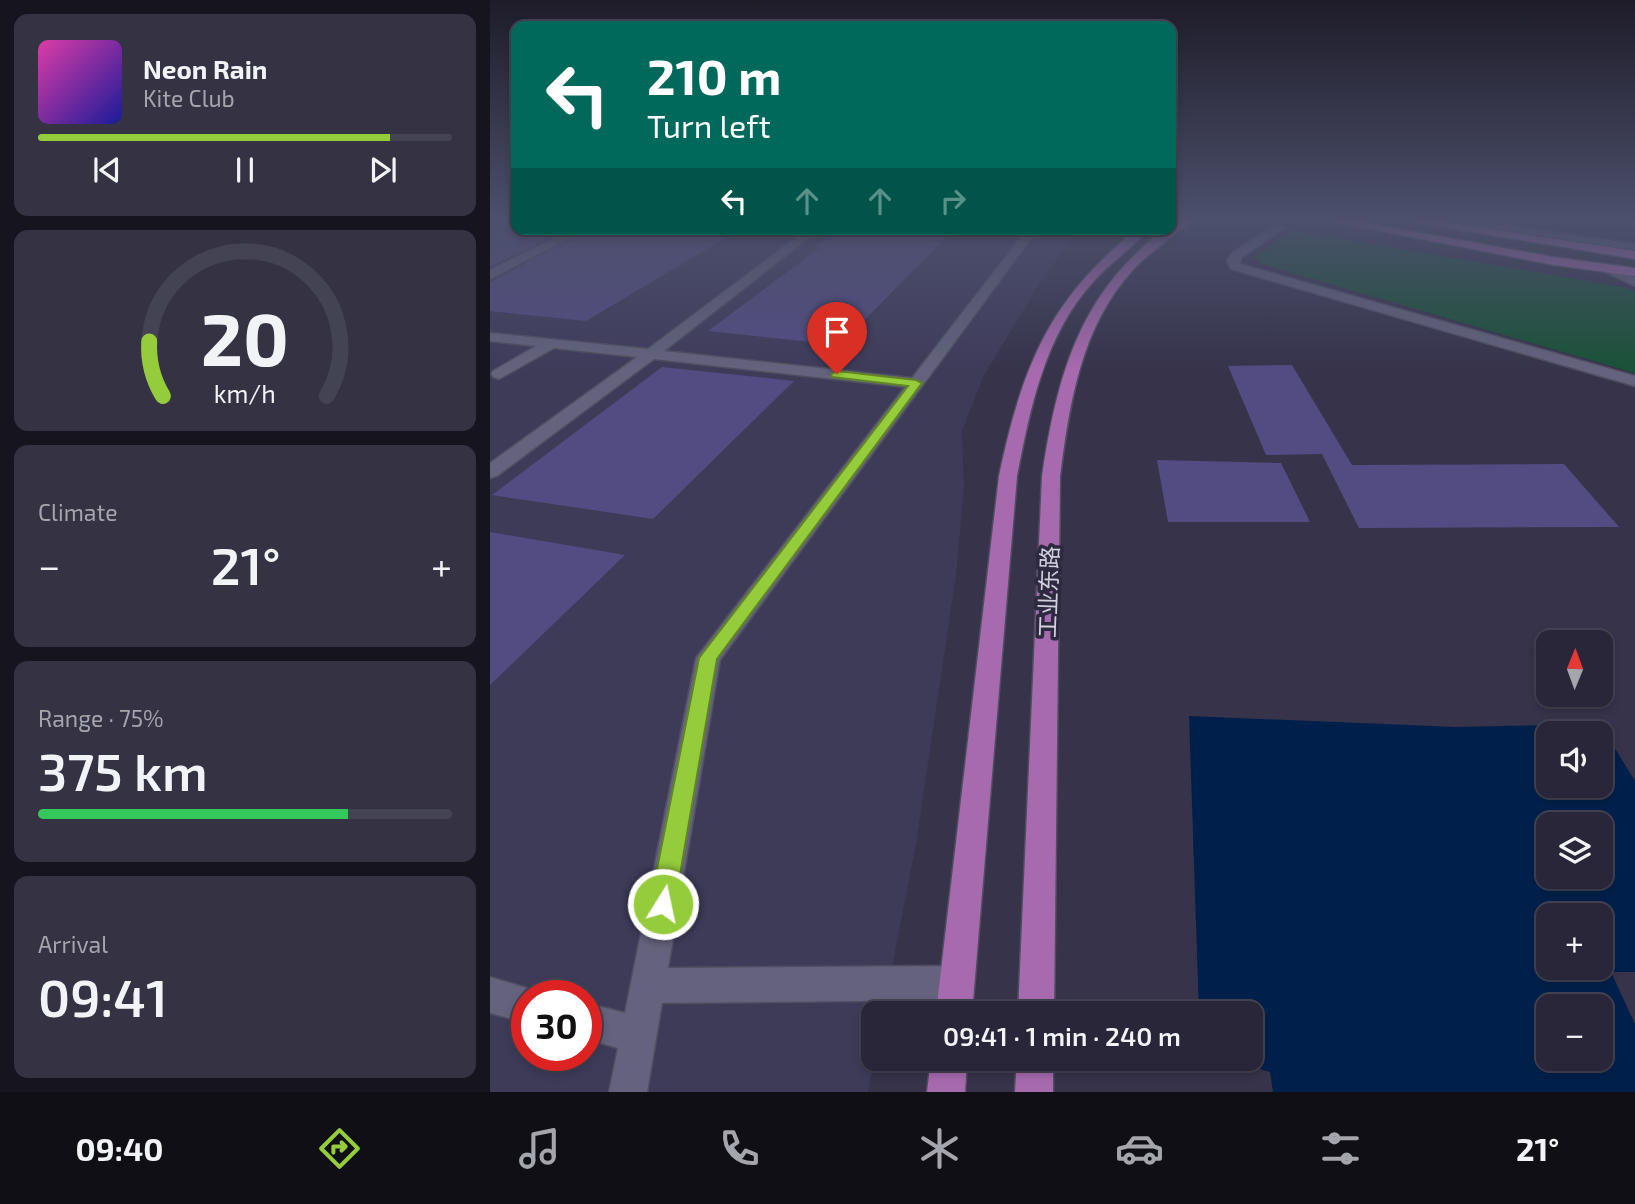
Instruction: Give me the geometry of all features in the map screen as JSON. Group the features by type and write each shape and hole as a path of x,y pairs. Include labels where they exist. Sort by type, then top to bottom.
{"main road":[{"path":"955,998 1008,476 1017,426 1028,387 1043,351 1075,295 1095,269"},
{"name":"工业东路","path":"1036,1001 1051,477 1057,427 1064,389 1077,354 1104,298 1126,269"},
{"path":"1614,269 1635,272"},
{"path":"946,1092 948,1071"},
{"path":"1034,1092 1035,1071"}],"street":[{"path":"490,472 763,269"},
{"path":"628,1092 708,658 1003,269"},
{"path":"1245,269 1635,382"},
{"path":"1609,269 1635,282"},
{"path":"490,337 916,383"},
{"path":"499,374 550,344"},
{"path":"648,986 955,998"},
{"path":"490,995 511,1001"},
{"path":"602,1025 638,1035"}],"shaded area":[{"path":"490,269 1050,269 984,375 962,431 964,487 956,575 916,844 885,1001 861,1001 861,1071 872,1071 868,1092 490,1092"}],"green space":[{"path":"1279,269 1517,269 1628,288 1635,292 1635,373"}],"water":[{"path":"1189,716 1456,727 1536,725 1536,798 1613,798 1613,745 1635,781 1635,972 1613,972 1613,903 1536,903 1536,980 1613,980 1613,976 1635,1024 1635,1092 1273,1092 1270,1072 1263,1070 1263,1001 1199,1001"}],"building":[{"path":"515,269 674,269 586,321 490,311 490,282"},
{"path":"791,269 915,269 840,345 708,331"},
{"path":"1292,365 1352,465 1564,464 1619,527 1359,528 1322,454 1266,455 1228,366"},
{"path":"662,367 794,381 653,519 492,495"},
{"path":"1157,460 1281,463 1310,522 1168,522"},
{"path":"490,532 625,555 490,685"}],"route":[{"path":"663,904 708,658 916,383 837,374"}]}
